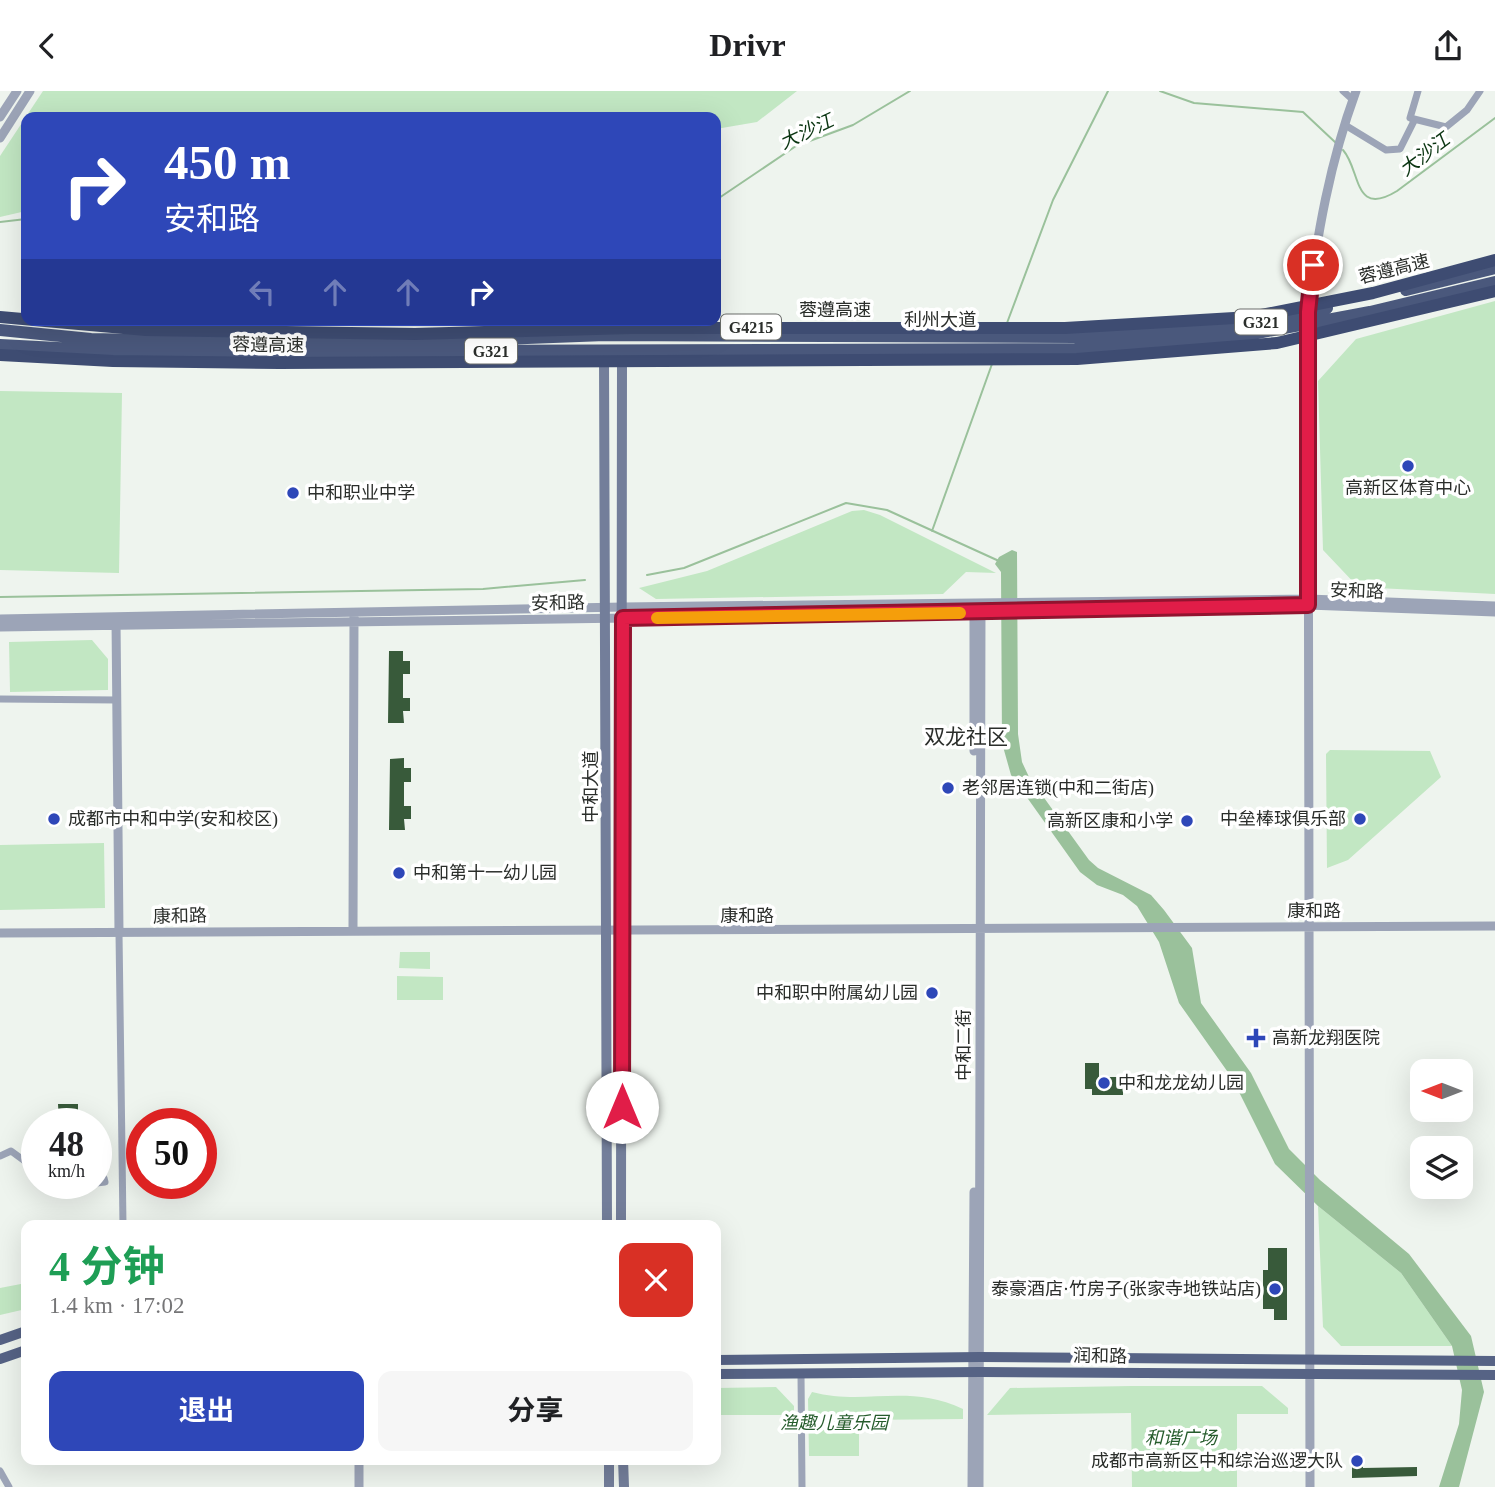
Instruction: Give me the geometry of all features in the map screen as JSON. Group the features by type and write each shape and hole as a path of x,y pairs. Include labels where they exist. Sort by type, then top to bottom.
{"highway":[{"name":"蓉遵高速","path":"101,326 146,330 415,334 630,328 1065,328 1251,317 1373,293 1495,260"},
{"name":"利州大道","path":"1308,318 1495,268"},
{"name":"利州大道","path":"0,345 134,352 1021,343 1308,318 1495,282"},
{"name":"蓉遵高速","path":"0,355 113,361 280,363 1077,359 1277,343 1495,291"},
{"name":"蓉遵高速","path":"0,317 21,319"},
{"name":"利州大道","path":"0,330 91,339 252,342 397,343 605,335 982,344"}],"main road":[{"name":"中和大道","path":"604,349 607,1220"},
{"name":"中和大道","path":"621,1220 622,349"},
{"path":"0,1340 21,1333"},
{"path":"0,1359 21,1352"},
{"name":"润和路","path":"721,1360 977,1357 1495,1360"},
{"name":"润和路","path":"721,1374 977,1372 1489,1375"},
{"path":"609,1465 609,1487"},
{"path":"623,1465 624,1487"}],"street":[{"path":"11,119 0,117 17,91"},
{"path":"0,138 30,91"},
{"path":"1310,1487 1308,318 1320,215 1335,154 1354,96 1343,91"},
{"path":"1418,91 1409,113 1414,121 1446,127 1453,124 1480,91"},
{"path":"1343,130 1385,151 1392,151 1400,149 1414,121"},
{"name":"安和路","path":"0,619 116,621 354,617 623,618 1027,606 1308,602 1495,606"},
{"name":"安和路","path":"1308,602 1495,613"},
{"name":"安和路","path":"354,617 606,607 977,608"},
{"name":"中和二街","path":"977,608 979,1487"},
{"path":"353,930 354,617"},
{"path":"116,621 123,1220"},
{"name":"安和路","path":"0,627 116,621"},
{"path":"0,699 117,700"},
{"name":"康和路","path":"0,933 353,930 977,931 1495,926"},
{"path":"0,1156 11,1151 21,1158"},
{"name":"中和二街","path":"972,1487 977,1372"},
{"path":"802,1374 802,1487"},
{"path":"359,1465 359,1487"},
{"path":"0,1471 9,1487"}],"green space":[{"path":"43,91 797,91 757,122 721,128 721,112 29,112"},
{"path":"21,124 21,212 0,217 0,156"},
{"name":"高新区体育中心","path":"1495,301 1495,594 1358,587 1323,550 1318,381 1356,339"},
{"path":"0,391 122,393 119,573 0,570"},
{"path":"864,510 880,515 996,573 966,572 943,594 656,599 639,588 707,571 852,511"},
{"path":"92,640 108,659 108,690 10,692 9,642"},
{"name":"中垒棒球俱乐部","path":"1330,750 1430,751 1441,777 1348,860 1327,868 1326,754"},
{"path":"104,843 105,908 0,910 0,845"},
{"path":"400,952 430,952 430,969 399,968"},
{"path":"397,976 443,977 443,1000 397,1000"},
{"path":"1318,1206 1401,1273 1452,1346 1341,1346 1323,1327"},
{"path":"21,1284 21,1310 0,1315 0,1288"},
{"name":"和谐广场","path":"1262,1386 1288,1408 1288,1414 1237,1414 1237,1487 1132,1487 1131,1413 987,1415 1010,1388"},
{"path":"776,1387 794,1406 794,1415 721,1415 721,1388"},
{"name":"渔趣儿童乐园","path":"812,1392 850,1397 924,1397 963,1409 963,1419 859,1420 859,1456 809,1456 808,1399"}],"shaded area":[{"path":"1012,550 1017,552 1018,734 1022,762 1029,777 1089,860 1098,868 1151,895 1192,948 1201,1003 1251,1073 1289,1149 1320,1180 1409,1254 1471,1336 1484,1392 1459,1487 1439,1487 1459,1424 1462,1390 1452,1346 1401,1273 1318,1206 1275,1164 1232,1078 1179,1003 1159,942 1137,906 1123,895 1097,885 1080,872 1011,775 1002,743 1001,572 995,564 999,557"}],"building":[{"path":"389,651 403,651 403,661 410,661 410,674 403,674 403,698 410,698 410,711 403,711 404,723 388,723"},
{"path":"404,758 404,768 411,768 411,782 404,782 404,806 411,806 411,819 404,819 405,830 389,830 390,759"},
{"name":"中和龙龙幼儿园","path":"1085,1063 1099,1063 1099,1077 1123,1077 1123,1095 1092,1095 1092,1089 1085,1089"},
{"path":"58,1104 78,1104 78,1108 58,1108"},
{"name":"泰豪酒店·竹房子(张家寺地铁站店)","path":"1268,1248 1287,1248 1287,1320 1274,1320 1274,1309 1263,1309 1263,1270 1268,1270"},
{"name":"成都市高新区中和综治巡逻大队","path":"1352,1455 1363,1455 1363,1468 1417,1467 1417,1476 1352,1478"}],"waterway":[{"name":"大沙江","path":"721,197 796,146 853,125 910,91"},
{"path":"1007,323 1053,200 1108,91"},
{"name":"大沙江","path":"1160,91 1194,103 1303,112 1336,143"},
{"name":"大沙江","path":"1343,150 1365,195 1373,199 1383,198 1397,191 1495,118"},
{"name":"大沙江","path":"0,222 21,220"},
{"path":"932,531 992,364"},
{"path":"647,575 684,568 846,503 887,510 999,561"},
{"path":"0,597 483,589 585,580"}],"slow traffic":[{"path":"657,618 960,613"}],"place":[{"name":"高新区体育中心","path":"1408,466"},
{"name":"中和职业中学","path":"293,493"},
{"name":"老邻居连锁(中和二街店)","path":"948,788"},
{"name":"成都市中和中学(安和校区)","path":"54,819"},
{"name":"中垒棒球俱乐部","path":"1360,819"},
{"name":"高新区康和小学","path":"1187,821"},
{"name":"中和第十一幼儿园","path":"399,873"},
{"name":"中和职中附属幼儿园","path":"932,993"},
{"name":"高新龙翔医院","path":"1256,1038"},
{"name":"中和龙龙幼儿园","path":"1104,1083"},
{"name":"泰豪酒店·竹房子(张家寺地铁站店)","path":"1275,1289"},
{"name":"成都市高新区中和综治巡逻大队","path":"1357,1461"}],"district":[{"name":"双龙社区","path":"966,737"}],"route":[{"path":"622,1107 623,618 1308,605 1308,312 1313,265"}]}
